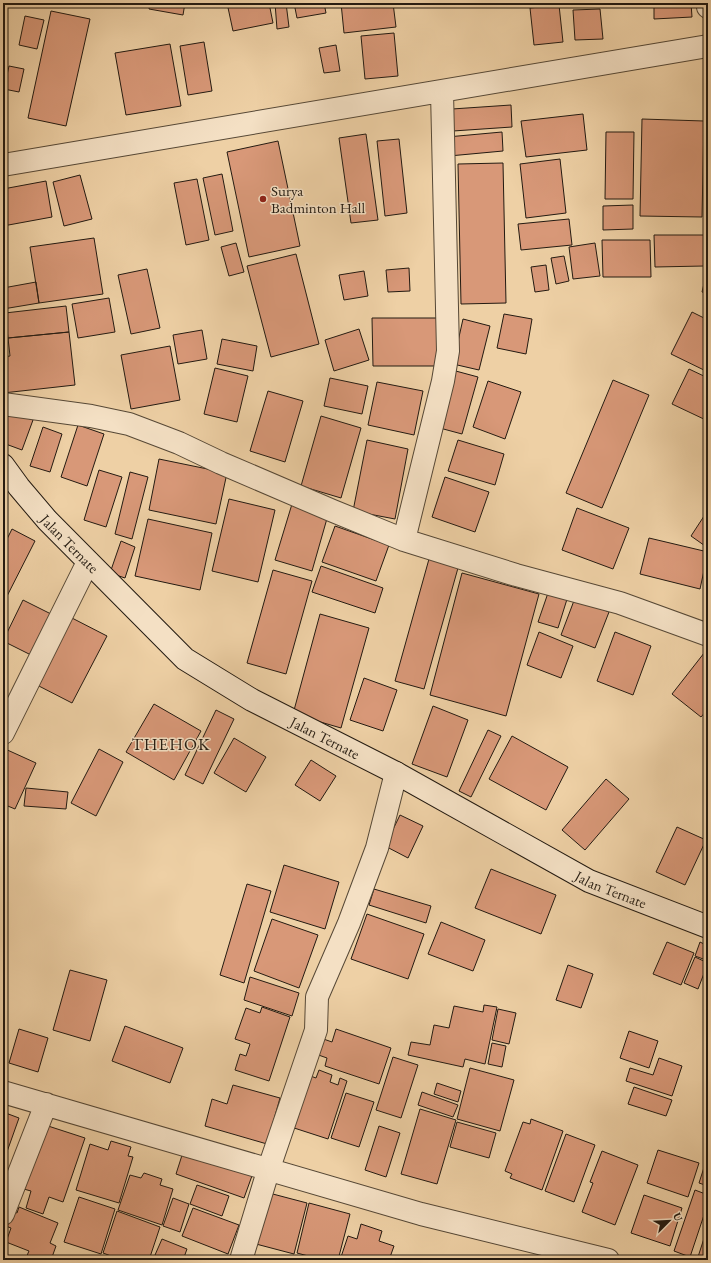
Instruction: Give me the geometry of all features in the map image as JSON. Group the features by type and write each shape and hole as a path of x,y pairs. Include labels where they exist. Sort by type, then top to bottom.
{"street":[{"path":"3,165 708,46"},
{"path":"404,540 443,381 448,351 442,92"},
{"path":"3,404 91,416 129,424 179,443 319,505 404,540 516,575 620,603 708,635"},
{"name":"Jalan Ternate","path":"3,465 42,515 185,659 252,700 396,773 589,882 708,927"},
{"path":"3,733 88,562"},
{"path":"240,1260 269,1168 316,1030 317,997 349,923 377,848 396,773"},
{"path":"3,1092 269,1168 421,1214 608,1260"},
{"path":"3,1214 46,1104"}],"building":[{"path":"150,3 185,3 183,15 149,9"},
{"path":"227,3 269,3 273,23 233,31"},
{"path":"275,3 286,3 289,27 277,29"},
{"path":"294,3 324,3 326,13 297,18"},
{"path":"341,3 393,3 396,27 344,33"},
{"path":"572,3 601,3 601,5 572,5"},
{"path":"654,3 691,3 692,17 654,19"},
{"path":"559,5 563,42 534,45 530,8"},
{"path":"600,9 603,39 575,40 573,10"},
{"path":"51,11 90,19 66,126 28,118"},
{"path":"25,16 44,20 37,49 19,45"},
{"path":"394,33 398,76 365,79 361,36"},
{"path":"204,42 212,91 188,95 180,46"},
{"path":"170,44 181,106 126,115 115,53"},
{"path":"336,45 340,71 324,73 319,48"},
{"path":"9,66 24,69 19,92 4,89"},
{"path":"511,105 512,127 453,131 452,109"},
{"path":"583,114 587,150 526,157 521,121"},
{"path":"642,119 704,121 702,217 640,216"},
{"path":"502,132 503,151 449,156 447,137"},
{"path":"606,132 634,132 633,199 605,199"},
{"path":"366,134 378,220 351,223 339,138"},
{"path":"399,139 407,213 385,216 377,141"},
{"name":"Surya Badminton Hall","path":"278,141 300,246 249,257 227,152"},
{"path":"560,159 566,213 526,218 520,164"},
{"path":"503,163 506,303 461,304 458,164"},
{"path":"222,174 233,231 215,235 203,178"},
{"path":"80,175 92,219 64,226 53,182"},
{"path":"197,179 209,240 186,245 174,183"},
{"path":"46,181 52,217 3,226 3,189"},
{"path":"633,205 633,229 603,230 603,206"},
{"path":"569,219 572,245 521,250 518,224"},
{"path":"654,235 704,235 704,266 655,267"},
{"path":"94,238 103,294 39,303 30,247"},
{"path":"602,240 650,240 651,277 603,277"},
{"path":"236,243 244,272 229,276 221,247"},
{"path":"595,243 600,276 573,279 569,247"},
{"path":"296,254 319,344 271,357 247,266"},
{"path":"564,256 569,281 556,284 551,258"},
{"path":"546,265 549,290 535,292 531,267"},
{"path":"409,268 410,291 388,292 386,270"},
{"path":"147,269 160,328 131,334 118,275"},
{"path":"364,271 368,296 344,300 339,275"},
{"path":"708,271 708,294 702,292"},
{"path":"36,282 39,303 3,309 3,288"},
{"path":"109,298 115,332 78,338 72,304"},
{"path":"66,306 69,332 8,338 5,313"},
{"path":"692,312 708,320 708,372 671,354"},
{"path":"504,314 532,319 526,354 497,348"},
{"path":"372,318 437,318 438,366 373,366"},
{"path":"463,319 490,326 479,370 453,364"},
{"path":"359,329 369,360 334,371 325,340"},
{"path":"202,330 207,359 178,364 173,335"},
{"path":"69,332 75,385 3,393 3,357 10,356 8,338"},
{"path":"222,339 257,346 253,371 217,364"},
{"path":"170,346 180,400 131,409 121,355"},
{"path":"215,368 248,376 237,422 204,414"},
{"path":"689,369 708,378 708,421 672,404"},
{"path":"452,370 478,377 462,434 436,427"},
{"path":"330,378 368,386 362,414 324,406"},
{"path":"613,380 649,395 602,508 566,493"},
{"path":"488,381 521,392 505,439 473,427"},
{"path":"377,382 423,391 414,435 368,425"},
{"path":"268,391 303,401 285,462 250,451"},
{"path":"7,411 33,420 22,450 3,443 3,422"},
{"path":"321,416 361,428 341,498 301,486"},
{"path":"78,425 104,434 87,486 61,477"},
{"path":"43,427 62,434 50,472 30,466"},
{"path":"367,440 408,449 395,519 353,511"},
{"path":"458,440 504,454 495,485 448,471"},
{"path":"159,459 227,473 216,524 149,510"},
{"path":"99,470 122,477 106,527 84,520"},
{"path":"130,472 148,477 132,539 115,534"},
{"path":"445,477 489,492 475,532 432,517"},
{"path":"229,499 275,510 258,582 212,571"},
{"path":"292,504 328,515 312,571 275,560"},
{"path":"577,508 629,528 613,569 562,550"},
{"path":"708,510 708,548 691,536"},
{"path":"148,519 212,533 200,590 135,576"},
{"path":"335,526 389,545 376,581 322,562"},
{"path":"12,529 35,541 3,604 3,547"},
{"path":"649,538 708,552 700,589 640,574"},
{"path":"121,541 135,547 125,578 110,573"},
{"path":"429,559 458,568 424,689 395,681"},
{"path":"321,566 383,588 375,613 312,592"},
{"path":"273,570 312,581 286,674 247,663"},
{"path":"462,573 539,594 506,716 430,695"},
{"path":"549,590 568,596 558,628 538,622"},
{"path":"575,598 609,612 595,648 561,635"},
{"path":"23,600 55,616 35,657 3,641"},
{"path":"320,614 369,628 341,728 293,714"},
{"path":"70,617 107,636 72,703 35,684"},
{"path":"539,632 573,646 561,678 527,665"},
{"path":"615,632 651,646 633,695 597,681"},
{"path":"708,648 708,709 701,717 672,694"},
{"path":"364,678 397,690 383,731 350,720"},
{"path":"154,704 201,731 174,780 126,752"},
{"path":"433,706 468,720 447,777 412,764"},
{"path":"216,710 234,719 203,784 185,775"},
{"path":"488,730 501,736 471,797 459,791"},
{"path":"512,736 568,767 546,810 489,779"},
{"path":"234,738 266,757 246,792 214,773"},
{"path":"3,748 36,763 15,809 3,804"},
{"path":"99,749 123,762 96,816 71,803"},
{"path":"311,760 336,776 320,801 295,785"},
{"path":"606,779 629,799 585,850 562,830"},
{"path":"26,788 68,792 66,809 24,806"},
{"path":"400,815 423,826 408,858 385,846"},
{"path":"677,827 706,840 685,885 656,872"},
{"path":"284,865 339,882 325,929 270,912"},
{"path":"491,869 556,895 541,934 475,908"},
{"path":"247,884 271,891 244,983 220,975"},
{"path":"374,889 431,906 426,923 369,905"},
{"path":"367,914 424,934 408,979 351,959"},
{"path":"272,919 318,935 299,988 254,971"},
{"path":"441,922 485,940 473,971 428,954"},
{"path":"667,942 694,953 681,985 653,974"},
{"path":"700,942 708,946 706,960 695,956"},
{"path":"695,957 708,963 698,989 684,983"},
{"path":"568,965 593,974 581,1008 556,1000"},
{"path":"70,970 107,980 90,1041 53,1030"},
{"path":"250,977 299,993 292,1016 244,1000"},
{"path":"484,1005 497,1007 485,1064 465,1059 463,1067 408,1055 411,1042 430,1045 434,1025 449,1028 454,1006 483,1012"},
{"path":"262,1007 290,1017 269,1081 235,1070 240,1054 246,1056 250,1044 235,1039 246,1008 260,1013"},
{"path":"498,1009 516,1013 509,1044 492,1040"},
{"path":"125,1026 183,1048 170,1083 112,1061"},
{"path":"19,1029 48,1038 38,1072 9,1063"},
{"path":"336,1029 391,1048 379,1084 325,1066 327,1058 310,1052 315,1036 332,1042"},
{"path":"629,1031 658,1041 649,1068 620,1058"},
{"path":"492,1043 506,1046 502,1067 488,1064"},
{"path":"393,1057 418,1065 401,1118 376,1110"},
{"path":"659,1058 682,1066 672,1096 626,1081 630,1068 653,1075"},
{"path":"470,1068 514,1080 500,1131 457,1119"},
{"path":"319,1070 332,1075 330,1082 338,1085 340,1078 347,1081 328,1139 288,1126 305,1074 316,1078"},
{"path":"437,1083 461,1091 458,1102 434,1094"},
{"path":"233,1085 280,1098 267,1144 205,1126 212,1099 227,1104"},
{"path":"634,1087 672,1100 666,1116 628,1104"},
{"path":"422,1092 458,1105 453,1117 418,1105"},
{"path":"346,1093 374,1102 359,1147 331,1138"},
{"path":"420,1109 456,1120 437,1184 401,1174"},
{"path":"3,1112 19,1118 3,1163"},
{"path":"531,1119 563,1131 542,1190 510,1178 512,1174 505,1171 523,1122 530,1124"},
{"path":"457,1122 496,1133 489,1158 450,1147"},
{"path":"42,1124 85,1138 63,1202 49,1197 43,1214 26,1208 31,1191 20,1188"},
{"path":"379,1126 400,1133 386,1177 365,1170"},
{"path":"566,1134 595,1145 574,1202 545,1191"},
{"path":"111,1141 131,1147 128,1156 133,1157 119,1203 76,1190 90,1144 108,1150"},
{"path":"184,1149 253,1173 244,1198 176,1174"},
{"path":"658,1150 699,1163 688,1197 647,1183"},
{"path":"602,1151 638,1165 615,1225 582,1212 593,1183 590,1182"},
{"path":"708,1155 708,1186 699,1183"},
{"path":"144,1173 162,1179 160,1185 173,1189 162,1225 118,1210 130,1175 141,1178"},
{"path":"197,1185 229,1196 222,1216 190,1204"},
{"path":"695,1190 708,1195 708,1203 690,1257 674,1251"},
{"path":"269,1193 307,1203 294,1254 256,1244"},
{"path":"644,1195 682,1208 670,1246 631,1233"},
{"path":"79,1197 115,1209 101,1254 64,1242"},
{"path":"173,1198 189,1204 180,1232 163,1226"},
{"path":"309,1203 350,1214 338,1260 323,1260 297,1253"},
{"path":"19,1207 58,1223 50,1243 56,1246 51,1260 25,1260 29,1251 6,1242 11,1228 3,1225 7,1209 17,1213"},
{"path":"193,1208 239,1225 228,1254 182,1236"},
{"path":"117,1211 160,1227 149,1260 122,1260 103,1253"},
{"path":"361,1224 382,1231 379,1241 394,1246 389,1260 340,1260 348,1236 357,1239"},
{"path":"708,1226 708,1260 697,1260"},
{"path":"162,1239 187,1249 183,1260 168,1260 155,1255"},
{"path":"3,1254 20,1260 3,1260"}],"place":[{"name":"Surya Badminton Hall","path":"263,199"}],"district":[{"name":"THEHOK","path":"171,744"}]}
